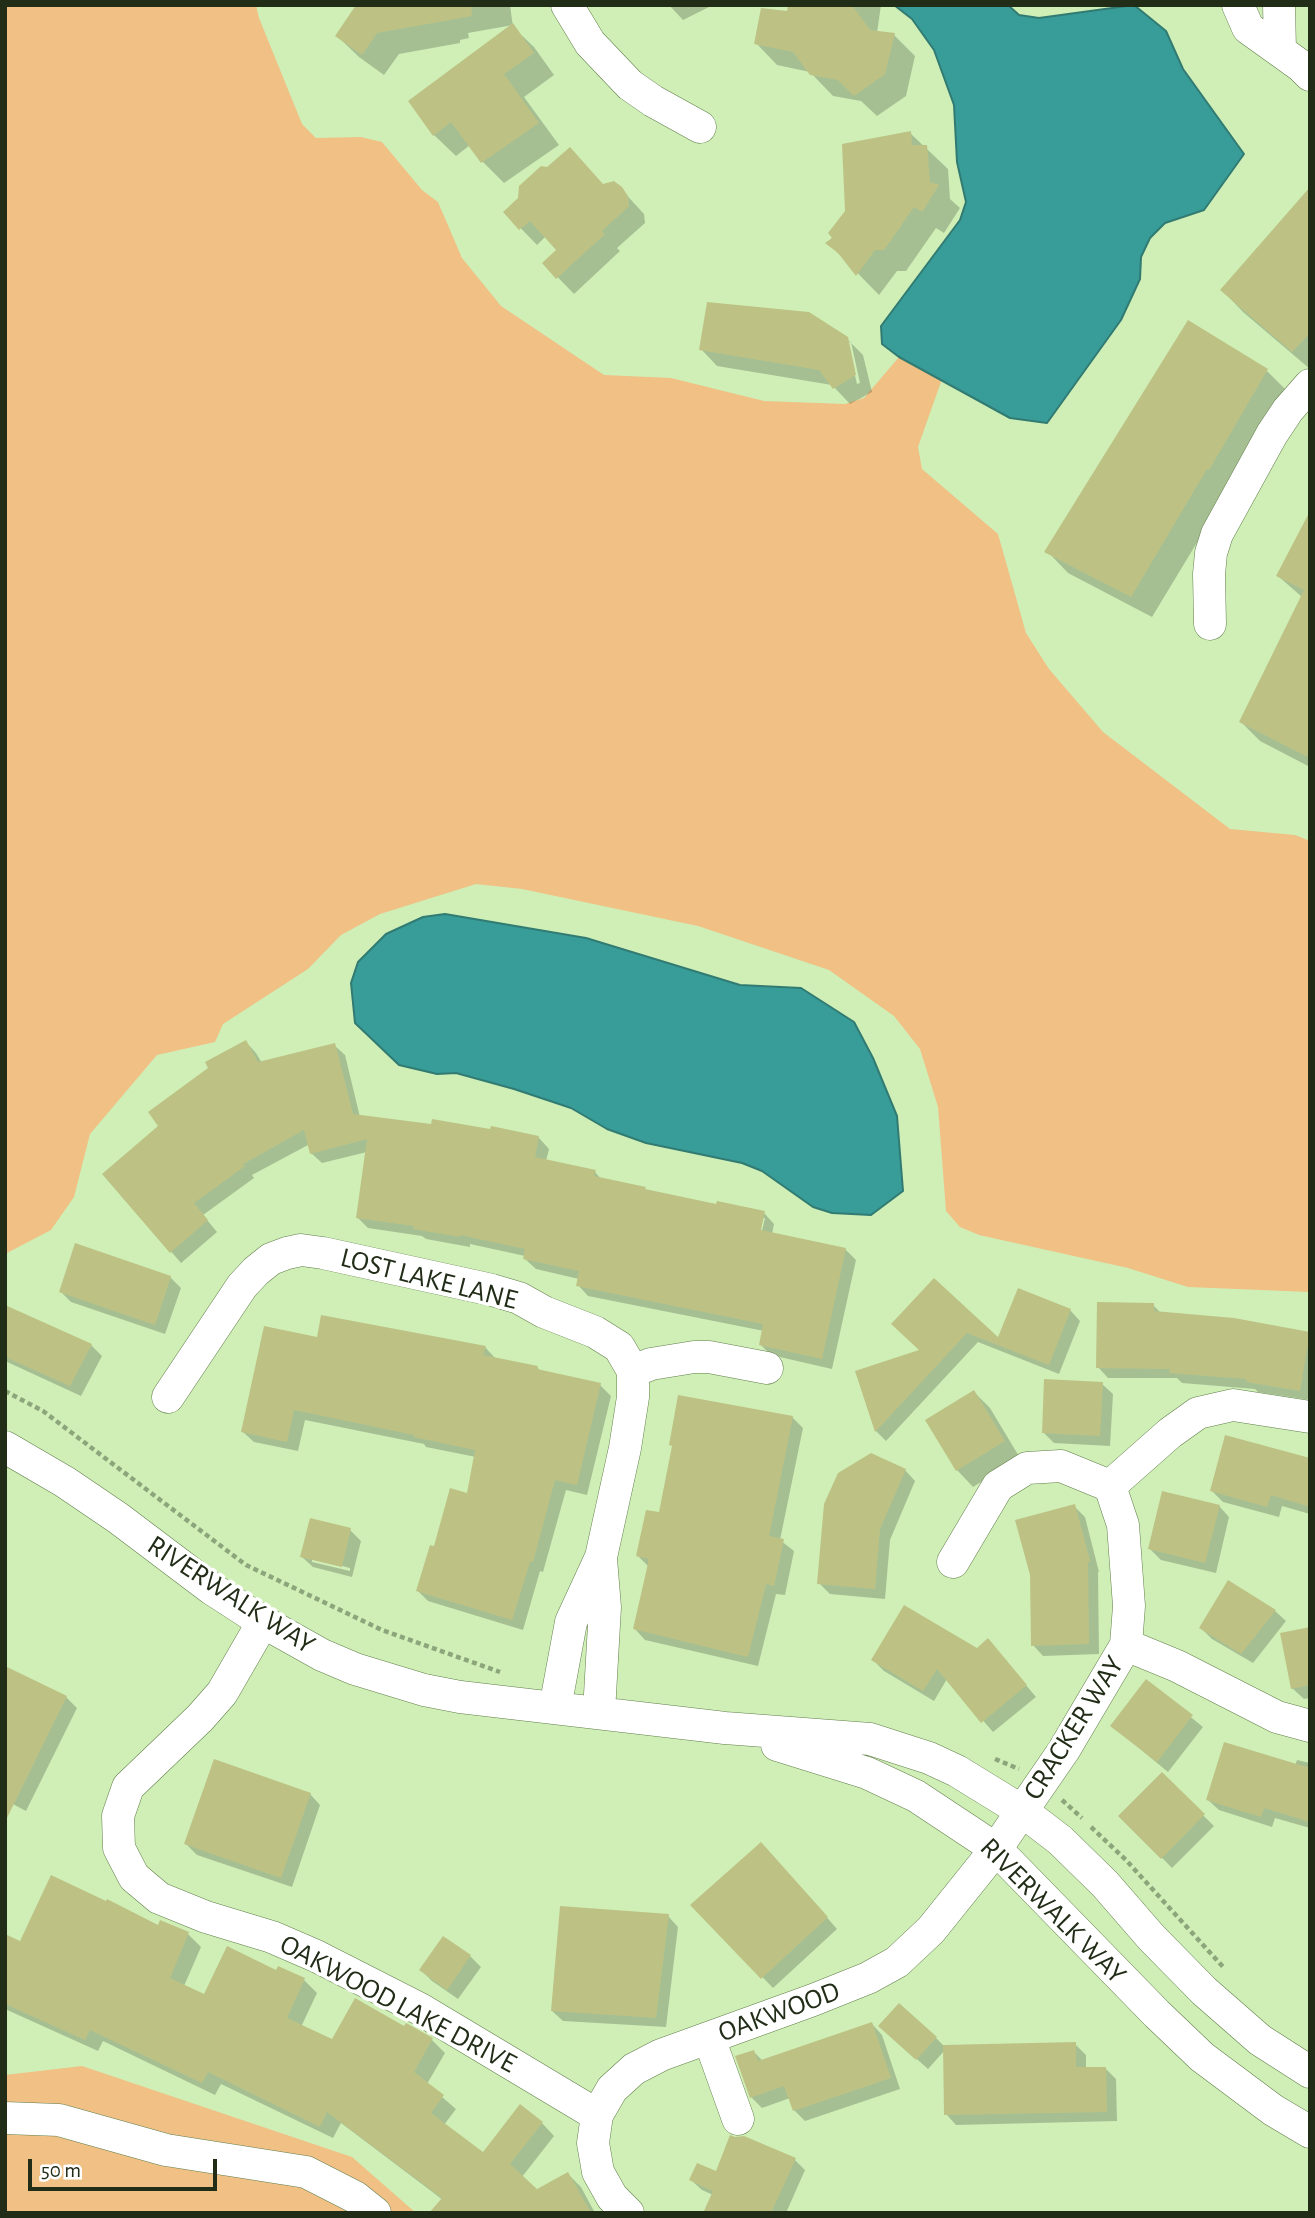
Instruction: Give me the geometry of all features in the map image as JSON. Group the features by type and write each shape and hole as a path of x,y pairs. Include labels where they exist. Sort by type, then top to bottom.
{"street":[{"path":"567,5 590,43 630,85 699,127"},
{"path":"1238,5 1248,28 1310,75"},
{"path":"1279,5 1280,50"},
{"path":"1210,624 1209,574 1217,534 1272,434 1310,385"},
{"name":"LOST LAKE LANE","path":"168,1397 242,1286 271,1259 287,1252 301,1251 323,1253 427,1275 519,1298 544,1312 596,1332 620,1347 633,1371"},
{"path":"555,1708 571,1622 601,1557 634,1397 633,1371 651,1364 694,1357 709,1357 767,1368"},
{"path":"953,1562 998,1486 1027,1468 1061,1466 1110,1486 1170,1433 1198,1413 1233,1405 1310,1417"},
{"name":"RIVERWALK WAY","path":"5,1447 65,1482 190,1573 263,1622 355,1670 460,1697 726,1728 870,1739 929,1758 957,1771 1022,1811 1060,1840 1204,1990 1260,2040 1310,2071"},
{"name":"CRACKER WAY","path":"1022,1811 1064,1750 1126,1644 1129,1606 1123,1525 1110,1486"},
{"path":"599,1712 605,1607 601,1557"},
{"name":"OAKWOOD LAKE DRIVE","path":"263,1622 222,1693 200,1718 128,1787 117,1816 119,1848 134,1877 159,1898 206,1917 272,1937 316,1956 442,2022 597,2115"},
{"name":"CRACKER WAY","path":"1126,1644 1177,1666 1277,1717 1310,1726"},
{"name":"RIVERWALK WAY","path":"726,1728 867,1773 916,1796 996,1849 1202,2057 1273,2110 1310,2132"},
{"name":"OAKWOOD","path":"628,2213 612,2197 598,2172 593,2143 597,2115 612,2089 634,2069 661,2055 869,1978 897,1962 931,1930 996,1849 1022,1811"},
{"path":"709,2038 737,2119"},
{"path":"5,2118 59,2120 166,2150 306,2172 355,2197 375,2213"}],"path":[{"path":"5,1391 43,1411 246,1564 382,1630 505,1673"},
{"path":"1066,1803 1126,1860 1230,1974"}],"shaded area":[{"path":"5,5 256,5 302,124 316,138 361,137 382,142 422,190 438,202 462,258 501,306 604,375 671,378 764,401 845,404 864,398 899,357 942,379 918,447 922,469 998,534 1026,633 1049,669 1103,732 1230,829 1295,835 1310,841 1310,1292 1188,1287 1128,1268 979,1235 960,1227 946,1211 938,1107 920,1049 894,1016 829,970 698,926 522,889 476,884 380,914 341,935 308,969 223,1024 215,1042 157,1055 90,1134 74,1197 51,1230 5,1254"},
{"path":"82,2066 352,2157 416,2213 5,2213 5,2075"}],"water":[{"path":"894,5 1008,5 1019,15 1039,18 1134,5 1166,31 1183,69 1244,154 1204,210 1165,223 1150,238 1141,257 1140,279 1121,320 1047,423 1010,418 899,357 882,344 881,326 960,220 966,202 957,162 954,105 934,50 912,19"},
{"path":"445,914 586,938 740,985 801,988 854,1022 873,1058 897,1116 903,1191 871,1215 832,1213 813,1207 762,1171 742,1163 646,1143 607,1129 571,1108 514,1089 456,1073 437,1074 399,1065 355,1023 351,983 358,962 386,934 423,917"}],"building":[{"path":"356,5 471,5 472,16 377,33 362,55 335,36"},
{"path":"788,5 852,5 870,30 895,33 885,74 854,96 838,80 810,75 793,52 754,44 761,8 787,11"},
{"path":"513,23 534,53 504,74 539,123 481,163 451,122 433,136 408,101"},
{"path":"911,131 912,145 927,145 930,182 939,185 922,212 914,207 884,250 875,250 856,276 838,253 825,243 832,238 828,233 845,211 842,144"},
{"path":"570,147 603,184 614,181 622,187 628,196 629,206 602,231 605,234 556,279 542,263 556,250 530,221 519,230 503,212 518,198 519,186 541,166 547,167"},
{"path":"1310,187 1310,333 1292,352 1220,290"},
{"path":"707,302 809,312 848,337 856,375 833,389 819,370 699,350"},
{"path":"1188,320 1268,369 1131,597 1044,552"},
{"path":"1310,511 1310,758 1239,722 1304,590 1276,576"},
{"path":"246,1040 258,1062 335,1043 353,1114 431,1124 432,1119 490,1129 491,1126 539,1136 535,1157 596,1170 594,1176 646,1187 645,1189 765,1211 761,1230 846,1248 822,1359 759,1345 763,1324 576,1286 579,1271 523,1259 525,1249 460,1235 413,1229 414,1226 356,1218 367,1139 310,1154 304,1130 243,1164 245,1166 194,1203 208,1220 170,1253 102,1174 158,1126 148,1112 208,1068 205,1062"},
{"path":"75,1243 171,1276 155,1325 59,1292"},
{"path":"934,1278 998,1337 1018,1288 1071,1309 1049,1365 967,1333 875,1432 855,1371 919,1350 891,1324"},
{"path":"1097,1302 1154,1303 1154,1311 1234,1318 1310,1332 1300,1391 1246,1382 1246,1379 1169,1373 1170,1369 1096,1368"},
{"path":"5,1305 92,1344 70,1386 5,1357"},
{"path":"321,1315 486,1346 483,1355 601,1383 577,1485 555,1480 533,1562 530,1562 512,1620 416,1591 430,1545 434,1546 450,1488 467,1493 475,1450 294,1410 287,1442 241,1432 264,1326 317,1337"},
{"path":"1044,1379 1103,1382 1100,1436 1042,1433"},
{"path":"974,1390 1005,1441 956,1471 925,1420"},
{"path":"678,1395 793,1416 769,1536 784,1539 774,1586 766,1584 748,1657 633,1629 649,1559 636,1556 646,1510 659,1512 672,1446 669,1445"},
{"path":"1225,1435 1310,1458 1310,1507 1271,1495 1267,1507 1210,1491"},
{"path":"871,1453 906,1469 880,1529 875,1589 817,1584 824,1504 838,1473"},
{"path":"1162,1491 1220,1505 1205,1563 1148,1549"},
{"path":"1075,1504 1090,1561 1089,1644 1031,1646 1030,1575 1015,1520"},
{"path":"310,1518 351,1528 342,1567 300,1557"},
{"path":"1228,1580 1276,1610 1241,1654 1199,1628"},
{"path":"904,1605 977,1648 988,1638 1027,1685 981,1723 937,1669 923,1691 871,1660"},
{"path":"1310,1627 1310,1685 1291,1689 1280,1633"},
{"path":"5,1666 67,1696 5,1822"},
{"path":"1146,1679 1193,1715 1157,1762 1110,1726"},
{"path":"1224,1742 1310,1768 1310,1822 1264,1808 1261,1817 1206,1800"},
{"path":"214,1759 311,1793 281,1878 184,1844"},
{"path":"1162,1772 1205,1814 1161,1859 1118,1816"},
{"path":"761,1842 828,1917 761,1979 690,1905"},
{"path":"51,1875 158,1925 160,1920 189,1932 170,1978 204,1994 227,1946 276,1970 278,1966 305,1978 287,2018 332,2039 355,1998 404,2026 406,2023 433,2038 414,2072 444,2095 431,2113 483,2152 520,2104 543,2122 510,2164 537,2189 568,2172 591,2213 429,2213 442,2198 327,2112 320,2127 208,2072 202,2083 90,2030 85,2040 5,2004 5,1934 20,1941"},
{"path":"560,1906 669,1914 656,2018 551,2011"},
{"path":"443,1936 471,1955 447,1990 419,1970"},
{"path":"899,2003 937,2037 916,2060 878,2026"},
{"path":"872,2022 891,2078 793,2111 784,2086 750,2098 735,2056 754,2050 758,2061"},
{"path":"1076,2042 1076,2067 1106,2067 1107,2112 944,2115 943,2045"},
{"path":"730,2135 744,2136 796,2158 771,2213 703,2213 713,2191 689,2180 697,2163 716,2171"}]}
